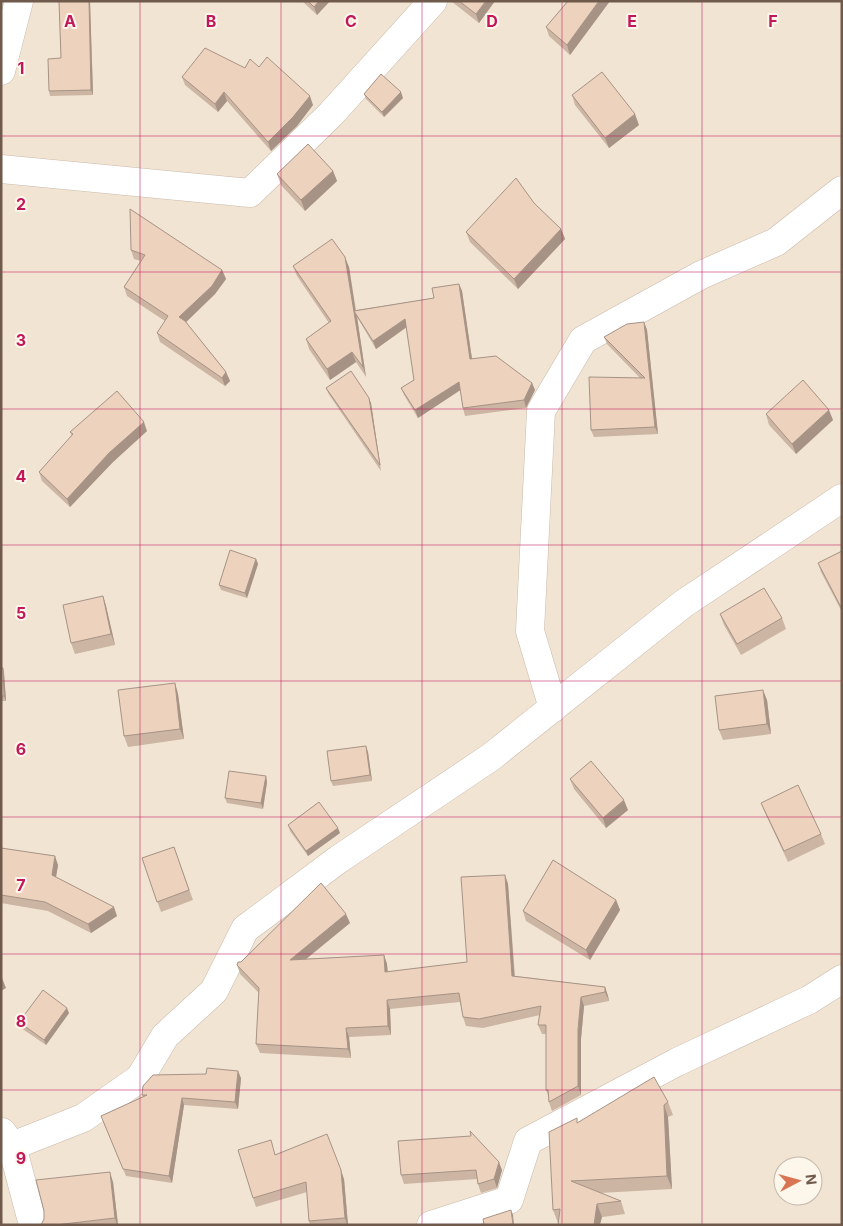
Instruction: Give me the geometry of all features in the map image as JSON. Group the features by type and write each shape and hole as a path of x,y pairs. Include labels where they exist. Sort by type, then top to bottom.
{"street":[{"path":"1,71 19,1"},
{"path":"1,169 250,193 331,114 433,1"},
{"path":"554,708 530,630 541,410 583,340 701,275 776,242 842,190"},
{"path":"33,1225 7,1138 83,1118 140,1078 165,1036 214,991 245,928 339,859 491,757 683,604 842,498"},
{"path":"431,1225 509,1200 528,1141 677,1062 809,1000 842,979"}],"shaded area":[{"path":"1,1 842,1 842,1225 1,1225"}],"building":[{"path":"59,1 89,1 91,90 49,91 48,59 61,58"},
{"path":"308,1 319,1 314,7"},
{"path":"459,1 486,1 476,14"},
{"path":"568,1 599,1 567,45 546,27"},
{"path":"205,48 245,68 250,59 259,67 267,57 310,96 293,117 268,142 224,92 215,104 182,77"},
{"path":"602,72 635,114 605,138 572,95"},
{"path":"381,74 401,92 382,112 364,94"},
{"path":"308,144 333,171 301,200 277,174"},
{"path":"516,178 534,203 561,229 514,279 466,232"},
{"path":"130,209 222,270 212,286 179,317 185,321 226,372 222,378 157,333 168,316 124,287 145,255 131,250"},
{"path":"332,239 345,257 363,367 352,352 327,369 306,339 331,321 293,266"},
{"path":"459,284 470,359 496,356 532,383 524,400 463,408 459,382 415,410 401,388 414,380 405,319 373,341 354,311 434,298 432,288"},
{"path":"644,322 655,427 591,430 589,377 645,378 604,337 627,324"},
{"path":"351,371 369,398 380,465 326,388"},
{"path":"803,380 829,410 792,444 766,414"},
{"path":"117,391 144,422 109,453 67,499 39,472 73,434 70,432"},
{"path":"230,550 256,559 245,593 219,585"},
{"path":"842,551 842,609 818,563"},
{"path":"764,588 782,618 737,644 720,614"},
{"path":"103,596 111,634 71,643 63,605"},
{"path":"1,667 3,668 4,696 1,696"},
{"path":"175,683 180,729 124,736 118,690"},
{"path":"763,690 767,724 719,730 715,696"},
{"path":"366,746 370,775 331,781 327,751"},
{"path":"591,761 624,800 603,818 570,779"},
{"path":"229,771 266,776 261,803 225,798"},
{"path":"798,785 821,834 784,851 761,803"},
{"path":"319,802 338,828 306,851 288,825"},
{"path":"174,847 189,890 157,902 142,858"},
{"path":"1,848 55,856 52,875 114,907 88,924 45,902 1,895"},
{"path":"553,860 616,900 586,950 523,911"},
{"path":"505,875 512,976 605,987 605,992 581,997 578,1030 578,1086 549,1102 548,1090 546,1090 546,1025 538,1025 541,1006 479,1019 463,1017 459,993 387,1000 388,1026 346,1028 348,1049 256,1044 259,988 237,965 238,962 241,962 321,883 346,914 290,960 384,955 385,972 467,962 461,877"},
{"path":"43,990 67,1008 44,1040 19,1022"},
{"path":"207,1068 238,1071 235,1102 182,1098 169,1176 123,1169 101,1116 147,1095 142,1095 143,1086 153,1075 206,1074"},
{"path":"654,1077 668,1102 664,1105 667,1176 571,1181 621,1201 597,1204 594,1225 558,1225 560,1209 553,1210 549,1132 577,1118 577,1123"},
{"path":"470,1131 499,1162 494,1179 478,1184 476,1170 401,1175 398,1141 471,1136"},
{"path":"327,1134 341,1170 345,1218 309,1221 306,1182 253,1198 238,1150 271,1140 275,1155"},
{"path":"110,1172 115,1218 41,1225 44,1219 44,1211 36,1180"},
{"path":"511,1210 513,1224 484,1225 483,1219"}]}
